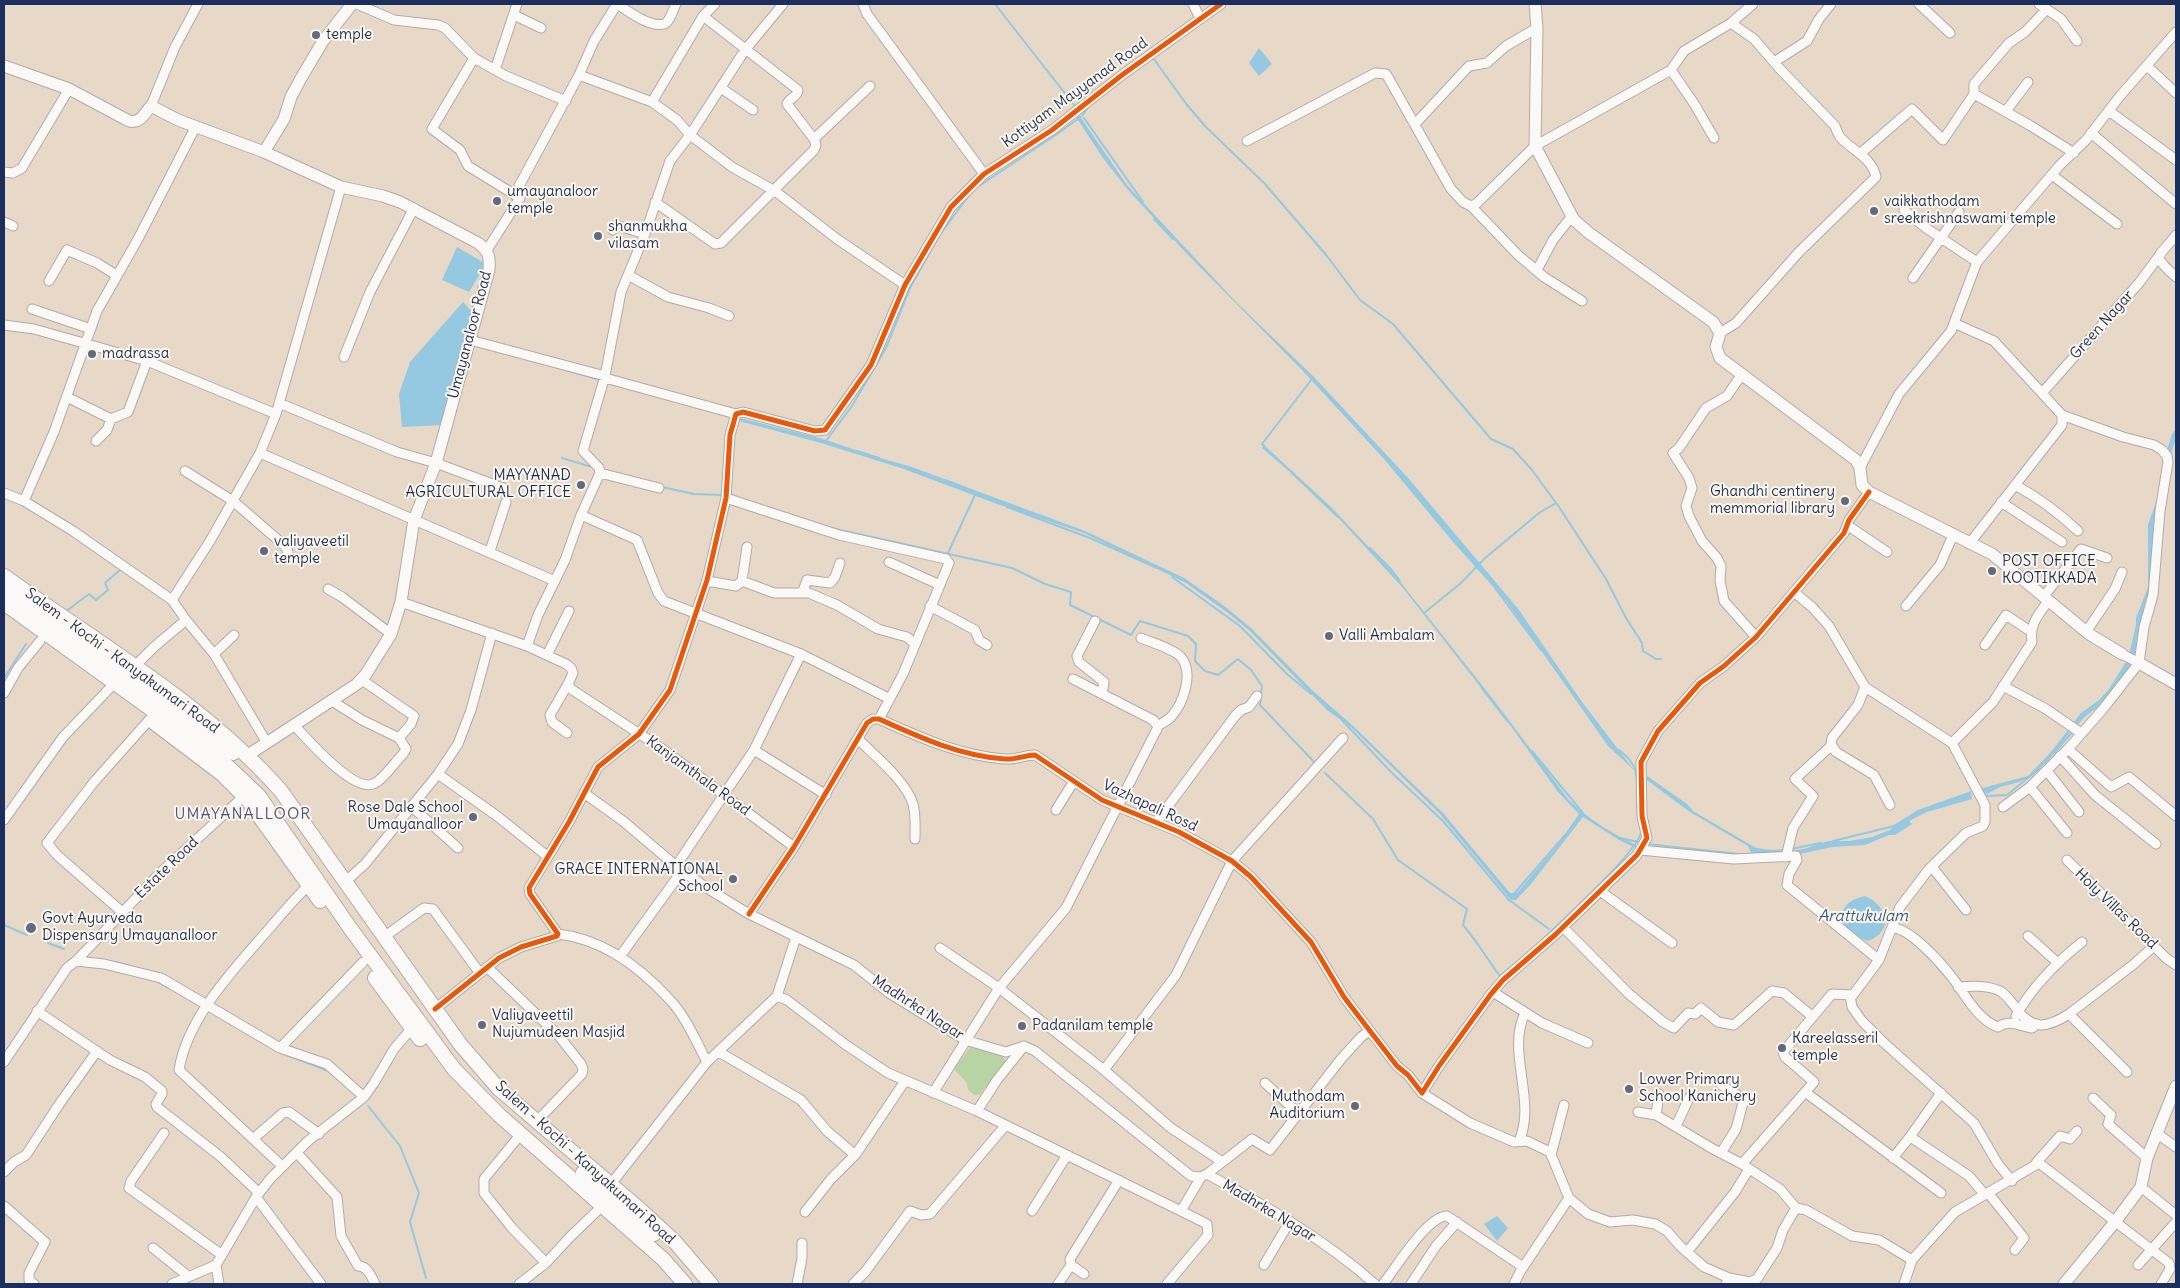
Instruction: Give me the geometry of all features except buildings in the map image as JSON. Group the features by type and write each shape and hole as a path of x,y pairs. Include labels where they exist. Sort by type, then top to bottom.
{"highway":[{"name":"Salem - Kochi - Kanyakumari Road","path":"4,576 190,706 248,755 281,792 460,1044 499,1090 611,1184 675,1242 711,1284"},
{"path":"4,590 154,694 231,752 267,787 463,1061 506,1105 669,1248 699,1284"},
{"path":"4,603 219,758 259,796 350,928 454,1069 499,1115 663,1259 685,1284"},
{"name":"Salem - Kochi - Kanyakumari Road","path":"4,615 109,689 222,774 261,816 363,962 412,1028 466,1094 657,1265 673,1284"}],"main road":[{"path":"264,152 284,119 291,97 323,41 352,4"},
{"path":"1535,4 1535,146 1572,216 1589,233 1714,322 1720,333 1716,347 1716,352 1720,358 1856,460 1860,468 1862,485 1869,492 1992,554 2086,632 2122,654"},
{"path":"4,66 69,89 134,122 139,120 151,106"},
{"name":"Umayanaloor Road","path":"151,106 178,120 264,152 341,187 382,196 414,208 478,243 487,250 489,270 436,463 414,520 401,602 391,634 362,680 248,755"},
{"path":"2139,662 2176,684"},
{"path":"2064,1284 2141,1187 2147,1158 2156,1134 2173,1102 2176,1086"}],"street":[{"path":"151,106 175,47 198,4"},
{"path":"357,4 400,22 431,24 445,28 474,58 495,70 566,102"},
{"path":"495,70 517,4"},
{"path":"487,250 520,198 519,186 566,102 594,41 617,4 640,19 664,24 676,4"},
{"path":"652,102 703,16 715,4"},
{"path":"526,646 538,615 566,560 581,514 600,473 599,468 583,451 604,381 621,292 645,234 670,161 745,50 783,4"},
{"path":"863,4 867,14 984,174"},
{"path":"1193,4 1200,18"},
{"name":"Kottiyam Mayyanad Road","path":"736,414 743,412 815,431 825,430 871,365 905,285 947,212 984,174 1052,130 1221,4"},
{"path":"1471,206 1476,204 1535,146 1671,70 1684,51 1731,22 1753,4"},
{"path":"1774,62 1806,41 1819,19 1831,4"},
{"path":"1919,4 1950,33"},
{"path":"1861,153 1912,108 1943,140 1974,94 1974,84 2009,43 2025,32 2043,7 2061,19 2076,41"},
{"path":"514,15 541,28"},
{"path":"655,202 715,244 721,243 775,191 814,150 816,145 814,139 786,104 788,100 796,96 798,90 703,16"},
{"path":"1720,333 1736,323 1800,252 1874,180 1876,175 1861,153 1840,137 1834,126 1754,38 1731,22"},
{"path":"1415,124 1468,66 1487,63 1506,46 1536,28"},
{"path":"1860,468 1899,394 1951,331 1977,262 2052,175 2074,153 2176,32"},
{"path":"474,58 432,129 460,150 468,166 520,198"},
{"path":"2147,66 2176,93"},
{"path":"1671,70 1695,105 1714,138"},
{"path":"1247,141 1375,73 1386,74 1451,190 1463,202 1471,206 1537,270 1582,301"},
{"path":"579,75 652,102 677,120 690,134 732,167 775,191 837,239 905,285"},
{"path":"2006,111 2028,82"},
{"path":"814,139 870,86"},
{"path":"721,88 753,110"},
{"path":"4,172 13,173 22,168 69,89"},
{"path":"1974,94 2006,111 2074,153"},
{"path":"2109,110 2176,160"},
{"path":"24,501 67,397 97,311 116,275 138,240 196,126"},
{"path":"2090,133 2176,204"},
{"path":"2052,175 2117,224"},
{"path":"172,600 260,453 276,414 341,187"},
{"path":"344,357 370,292 414,208"},
{"path":"1904,210 1977,262"},
{"path":"1913,278 1959,212"},
{"path":"1537,270 1553,240 1572,216"},
{"path":"4,222 13,226"},
{"path":"613,230 616,225 645,234"},
{"name":"Green Nagar","path":"2043,392 2139,283 2176,235"},
{"path":"49,281 67,250 97,263 116,275"},
{"path":"2159,256 2160,262 2176,277"},
{"path":"628,275 668,297 709,308 728,316"},
{"path":"32,309 91,329"},
{"path":"1954,323 1990,338 2043,392 2062,415 2123,437 2154,445 2167,456 2168,468 2160,511 2153,596 2144,627 2139,662 2077,730 2068,749 2030,787 2003,807"},
{"path":"4,325 34,329 147,361 254,403 276,414"},
{"path":"470,340 604,381 736,414 730,435 726,498 707,582 670,690 639,734 598,767 560,839 546,856 529,888 530,894 558,934"},
{"path":"96,441 107,430 111,419 128,412 147,361"},
{"path":"1742,374 1726,396 1706,408 1679,448 1673,453 1689,478 1692,488 1686,506 1690,516 1702,541 1717,558 1721,566 1720,580 1724,601 1756,637"},
{"path":"67,397 111,419"},
{"path":"279,402 397,452 436,463 503,488"},
{"path":"1969,544 2062,425 2062,415"},
{"path":"260,453 555,581"},
{"path":"185,471 233,501 285,546 288,552"},
{"path":"600,473 659,488"},
{"path":"2015,485 2059,513 2078,531"},
{"path":"1422,1093 1439,1066 1503,980 1563,927 1643,845 1641,762 1658,731 1700,683 1724,666 1756,637 1844,532 1869,492"},
{"path":"4,493 24,501 73,531 172,600 214,654 267,743"},
{"path":"726,498 839,535 942,556 949,563 903,674 879,719 872,719 867,723 794,847 749,914"},
{"path":"490,552 506,502"},
{"path":"2002,502 2062,542"},
{"path":"581,514 637,540 660,597 669,604 698,612 801,654 890,698"},
{"path":"1847,525 1887,552"},
{"path":"1906,606 1940,565 1953,535"},
{"path":"707,582 736,586 742,581 746,547"},
{"path":"1952,743 1993,702 2032,642 2030,631 2047,598 2081,549 2107,558"},
{"path":"889,562 940,585"},
{"path":"802,593 807,580 830,583 835,577 840,563"},
{"path":"2086,632 2115,589 2122,572"},
{"path":"742,581 774,593 809,593 837,605 878,629 907,637 914,644"},
{"path":"328,589 391,634"},
{"path":"1687,1252 1735,1192 1746,1166 1814,1082 1783,1055 1832,994 1854,995 1879,960 1900,907 1932,867 1966,833 1983,826 1985,822 1985,805 1952,743 1864,687 1829,626 1813,608 1794,592"},
{"path":"401,602 526,646 571,668 573,673 550,715 552,722 567,732"},
{"path":"930,606 975,630 979,640 987,645"},
{"path":"547,655 569,611"},
{"path":"1985,645 2006,615 2030,631"},
{"path":"134,667 186,620"},
{"path":"1095,622 1077,656 1083,666 1104,682 1102,694"},
{"path":"345,882 366,864 438,774 458,744 472,710 492,633"},
{"path":"214,654 234,635"},
{"path":"933,1093 999,988 1066,908 1158,726 1170,717 1184,694 1187,683 1186,669 1179,655 1141,638"},
{"path":"4,693 18,668 40,641"},
{"path":"621,955 679,869 723,794 754,750 801,654"},
{"path":"2122,654 2139,662"},
{"path":"1073,679 1153,720 1158,726"},
{"path":"362,680 414,716 411,724 399,738"},
{"name":"Kanjamthala Road","path":"568,684 575,692 661,748 794,847"},
{"path":"2003,686 2046,709 2077,730"},
{"path":"1864,687 1858,705 1832,738 1832,745 1836,752 1874,776 1890,805"},
{"path":"4,820 63,737 109,689"},
{"path":"1157,822 1235,716 1241,710 1249,707 1257,696"},
{"path":"294,725 322,756 347,776 367,784 376,783 403,754 405,746 399,738 369,724 332,701"},
{"name":"Vazhapali Rosd","path":"879,719 931,742 978,757 1007,759 1036,755 1102,800 1157,822 1232,861 1261,886 1311,942 1344,997 1397,1066 1408,1075 1422,1093 1470,1124 1514,1142 1527,1141 1550,1152 1551,1155"},
{"path":"122,912 56,855 48,843 94,782 150,720"},
{"path":"1104,1070 1176,975 1232,861 1343,738"},
{"path":"858,739 907,790 913,803 916,821 915,839"},
{"path":"1786,857 1793,828 1813,796 1795,779 1832,745"},
{"path":"2068,749 2110,786 2129,777 2176,816"},
{"path":"754,750 826,795"},
{"path":"2060,756 2095,795 2156,844"},
{"path":"2047,771 2079,812"},
{"path":"438,774 497,816 546,856"},
{"path":"1056,810 1074,781"},
{"path":"2030,787 2067,833"},
{"name":"Madhrka Nagar","path":"584,793 623,821 679,869 749,914 854,965 889,993 965,1040 1006,1052 1024,1046 1035,1051 1191,1176 1204,1175 1290,1221 1348,1261 1375,1284"},
{"name":"Estate Road","path":"4,1062 67,968 76,961 161,872 244,796"},
{"path":"411,806 458,848"},
{"path":"1643,845 1734,859 1796,856 1797,860 1789,874 1787,885 1879,960"},
{"name":"Holy Villas Road","path":"2067,860 2176,966"},
{"path":"1932,867 1966,910"},
{"path":"282,1166 179,1070 186,1046 208,1005 239,963 309,885"},
{"path":"1600,891 1672,942"},
{"path":"384,938 424,908 433,908 483,969 558,1036 583,1068 582,1074 537,1121"},
{"path":"1563,927 1629,994 1663,1022 1674,1028 1688,1013 1695,1014 1701,1008 1718,1022 1734,1025 1772,991 1784,993 1813,1017"},
{"path":"1892,928 1899,928 1917,940 1952,976 1958,987 1989,1024 1998,1027 2004,1023 2012,1022 2032,1028 2037,1024"},
{"path":"435,1009 499,958 521,947 558,934 576,936 621,955 671,1000 707,1062"},
{"path":"2028,936 2058,963"},
{"path":"611,1184 707,1062 777,996 796,937"},
{"path":"2012,1022 2037,986 2058,963 2082,942"},
{"path":"1958,987 1979,985 2000,991 2026,1021 2049,1025 2071,1016 2154,946"},
{"path":"940,948 999,988 1104,1070 1171,1128 1221,1161"},
{"path":"76,961 104,964 161,978 280,1048 327,1064 364,1097"},
{"path":"280,1048 363,962"},
{"path":"1493,992 1542,1023 1588,1043"},
{"path":"1850,995 1852,1007 1862,1021 1974,1122 1998,1164 2012,1181"},
{"path":"777,996 787,1000 846,1045 888,1073 977,1111 1206,1224 1208,1235 1167,1284"},
{"path":"37,1011 110,1060 145,1077 159,1088 162,1094 156,1104 158,1107 220,1157 257,1195 321,1284"},
{"path":"1519,1142 1526,1118 1519,1034 1525,1013"},
{"path":"2071,1016 2127,1072"},
{"path":"172,1284 216,1264 257,1195 282,1166 364,1097 394,1048 412,1028"},
{"path":"1181,1211 1204,1175 1252,1139 1270,1150 1341,1059 1361,1037 1370,1031"},
{"path":"977,1111 997,1080 1024,1046"},
{"path":"4,1172 14,1162 26,1155 97,1051"},
{"path":"718,1052 801,1100 827,1131 855,1155"},
{"path":"805,1212 831,1179 855,1155 905,1081"},
{"path":"1265,1083 1299,1114"},
{"path":"1721,1085 1744,1099 1736,1130 1721,1153"},
{"path":"1805,1092 1942,1193"},
{"path":"1892,1158 1909,1138 1941,1093"},
{"path":"1656,1114 1659,1094"},
{"path":"1676,1126 1689,1098"},
{"path":"2093,1098 2111,1115 2108,1124 2147,1158"},
{"path":"1564,1105 1551,1155 1569,1198 1588,1214 1610,1222 1633,1220 1655,1224 1667,1231 1704,1267 1727,1280 1750,1282 1757,1279 1777,1248 1783,1230 1796,1208"},
{"path":"253,1139 283,1113 289,1112 319,1134"},
{"path":"1638,1112 1656,1114 1746,1166 1780,1189 1796,1208 1806,1210 1852,1236 1879,1240 1912,1260"},
{"path":"853,1284 865,1272 910,1211 922,1215 930,1214 1006,1126"},
{"path":"1904,1284 1912,1260 1955,1212 2012,1181 2036,1163 2060,1136 2070,1139 2077,1131"},
{"path":"164,1134 131,1181 129,1188 222,1255"},
{"path":"2156,1134 2176,1148"},
{"path":"1909,1138 1949,1161 1969,1176 2024,1238 2016,1250"},
{"path":"516,1140 484,1179 484,1193 512,1228 546,1264"},
{"path":"297,1153 337,1197 341,1236 358,1266 367,1268 375,1284"},
{"path":"1032,1211 1067,1155"},
{"path":"2036,1163 2152,1249 2170,1265 2161,1284"},
{"path":"1058,1284 1071,1266 1070,1259 1119,1180"},
{"path":"2141,1187 2176,1215"},
{"path":"1514,1284 1569,1198"},
{"path":"4,1206 45,1242 29,1273 29,1280 34,1284"},
{"path":"519,1284 546,1264 570,1236 597,1211"},
{"path":"1383,1284 1430,1222 1443,1216 1447,1216 1457,1222 1524,1267"},
{"path":"1264,1265 1290,1221"},
{"path":"1411,1284 1436,1246 1457,1222"},
{"path":"2138,1265 2176,1222"},
{"path":"797,1284 802,1258 802,1244"},
{"path":"153,1248 188,1276"},
{"path":"216,1264 219,1284"},
{"path":"1071,1266 1084,1274"}],"green space":[{"path":"972,1045 1001,1054 1007,1063 989,1087 985,1087 981,1094 974,1095 968,1090 967,1083 954,1069"}],"water":[{"path":"1259,48 1272,64 1259,76 1249,63"},
{"path":"1079,115 1127,185 1237,303 1314,377 1409,479 1519,610 1582,702 1634,770 1608,746 1507,602 1454,543 1384,459 1302,370 1189,256 1128,190 1103,158 1076,117"},
{"path":"457,247 486,264 469,292 442,280"},
{"path":"463,302 473,313 442,425 402,427 399,394 410,362"},
{"path":"740,418 823,439 912,467 1085,531 1184,578 1223,605 1251,628 1313,691 1352,725 1443,813 1510,893 1517,893 1556,847 1579,814 1558,792 1508,722 1403,588 1333,512 1262,448 1264,445 1332,508 1394,574 1493,699 1568,799 1593,820 1640,847 1640,850 1619,840 1583,817 1531,884 1516,900 1511,900 1440,814 1351,727 1327,710 1250,631 1186,583 1084,533 997,504 904,469 821,443 739,421"},
{"path":"2176,429 2176,438 2166,471 2152,543 2153,581 2142,616 2134,657 2129,655 2136,618 2148,587 2148,524 2158,497 2164,460 2172,434"},
{"path":"2127,660 2132,663 2108,696 2076,724 2048,761 2030,777 2000,787 1987,794 1976,796 1975,790 2028,776 2051,752 2081,713 2099,700 2109,689"},
{"path":"1640,771 1687,804 1693,811 1756,848 1780,851 1780,856 1728,855 1751,853 1748,846 1690,812 1640,775"},
{"path":"1971,791 1972,799 1927,812 1909,821 1912,824 1895,835 1889,835 1865,845 1832,847 1786,857 1783,852 1804,849 1828,841 1850,841 1872,837 1890,830 1894,825 1918,810"},
{"name":"Arattukulam","path":"1865,896 1879,905 1885,918 1885,925 1882,931 1877,937 1868,941 1859,938 1851,932 1841,916 1850,902"},
{"path":"1497,1216 1508,1228 1497,1241 1484,1224"}],"waterway":[{"path":"995,4 1074,105"},
{"path":"1149,61 1153,58 1187,105 1205,126 1265,184 1327,256 1360,300 1393,324 1491,439 1513,449 1532,470 1559,507 1606,579 1626,618 1642,643 1643,651 1656,659 1661,659"},
{"path":"976,188 1060,132 1082,116 1089,106"},
{"path":"1084,118 1143,202"},
{"path":"826,441 852,406 886,348 911,286 939,236 970,194"},
{"path":"1154,219 1173,239"},
{"path":"566,370 600,380"},
{"path":"1264,446 1262,444 1312,379"},
{"path":"790,432 800,434"},
{"path":"857,451 879,458"},
{"path":"562,458 592,467"},
{"path":"1291,472 1338,517"},
{"path":"945,480 966,488"},
{"path":"662,487 694,494 721,495"},
{"path":"948,553 975,495"},
{"path":"1424,613 1461,583 1484,559 1539,513 1556,503"},
{"path":"1007,507 1090,538 1157,568"},
{"path":"827,527 1012,568 1045,584 1071,592 1070,605 1131,635 1140,621 1188,636 1196,644 1195,661 1205,671 1218,675 1238,659 1251,670 1262,686 1260,705 1317,765"},
{"path":"1370,548 1400,581"},
{"path":"65,612 89,594 96,600 108,590 105,583 121,569"},
{"path":"1172,577 1240,626 1287,674 1311,694"},
{"path":"1495,588 1541,650"},
{"path":"4,678 26,644"},
{"path":"1481,687 1508,722"},
{"path":"2076,726 2083,717 2100,704"},
{"path":"1340,718 1391,772 1443,821 1509,900 1549,929"},
{"path":"2054,753 2074,730"},
{"path":"1619,750 1633,764 1636,771 1638,813"},
{"path":"1532,751 1583,813"},
{"path":"1985,796 2007,795 2039,769"},
{"path":"1325,773 1373,819 1398,860 1467,909 1463,925 1500,976 1537,945"},
{"path":"1833,841 1894,826"},
{"path":"1542,940 1615,868 1638,839 1641,830"},
{"path":"1512,896 1566,834"},
{"path":"1620,838 1638,842"},
{"path":"1791,849 1821,843"},
{"path":"1647,844 1739,854"},
{"path":"1774,851 1784,850"},
{"path":"4,925 27,935"},
{"path":"48,943 64,949"},
{"path":"115,962 127,965"},
{"path":"158,982 169,988"},
{"path":"284,1054 331,1072"},
{"path":"368,1106 400,1146 419,1193 410,1222 426,1278"}],"cycle path":[{"path":"435,1009 499,958 521,947 557,936 558,934 530,894 529,888 569,822 598,767 639,734 670,690 707,580 726,498 730,435 736,414 743,412 815,431 825,430 871,365 905,285 951,207 984,174 1052,130 1122,75 1221,4"},
{"path":"749,914 794,847 867,723 873,719 879,719 925,739 972,754 1009,759 1035,755 1102,800 1179,832 1232,861 1251,877 1311,942 1344,997 1397,1066 1408,1075 1422,1093 1439,1066 1503,980 1556,934 1637,855 1647,838 1642,816 1641,762 1658,731 1700,683 1724,666 1756,637 1844,533 1849,520 1869,492"}],"place":[{"name":"temple","path":"316,35"},
{"name":"umayanaloor temple","path":"497,201"},
{"name":"vaikkathodam sreekrishnaswami temple","path":"1874,211"},
{"name":"shanmukha vilasam","path":"598,236"},
{"name":"madrassa","path":"92,354"},
{"name":"MAYYANAD AGRICULTURAL OFFICE","path":"581,485"},
{"name":"Ghandhi centinery memmorial library","path":"1845,501"},
{"name":"valiyaveetil temple","path":"264,551"},
{"name":"POST OFFICE KOOTIKKADA","path":"1992,571"},
{"name":"Valli Ambalam","path":"1329,636"},
{"name":"Rose Dale School Umayanalloor","path":"473,817"},
{"name":"GRACE INTERNATIONAL School","path":"733,879"},
{"name":"Govt Ayurveda Dispensary Umayanalloor","path":"31,928"},
{"name":"Valiyaveettil Nujumudeen Masjid","path":"482,1025"},
{"name":"Padanilam temple","path":"1022,1026"},
{"name":"Kareelasseril temple","path":"1782,1048"},
{"name":"Lower Primary School Kanichery","path":"1629,1089"},
{"name":"Muthodam Auditorium","path":"1355,1106"}],"district":[{"name":"UMAYANALLOOR","path":"243,814"}]}
